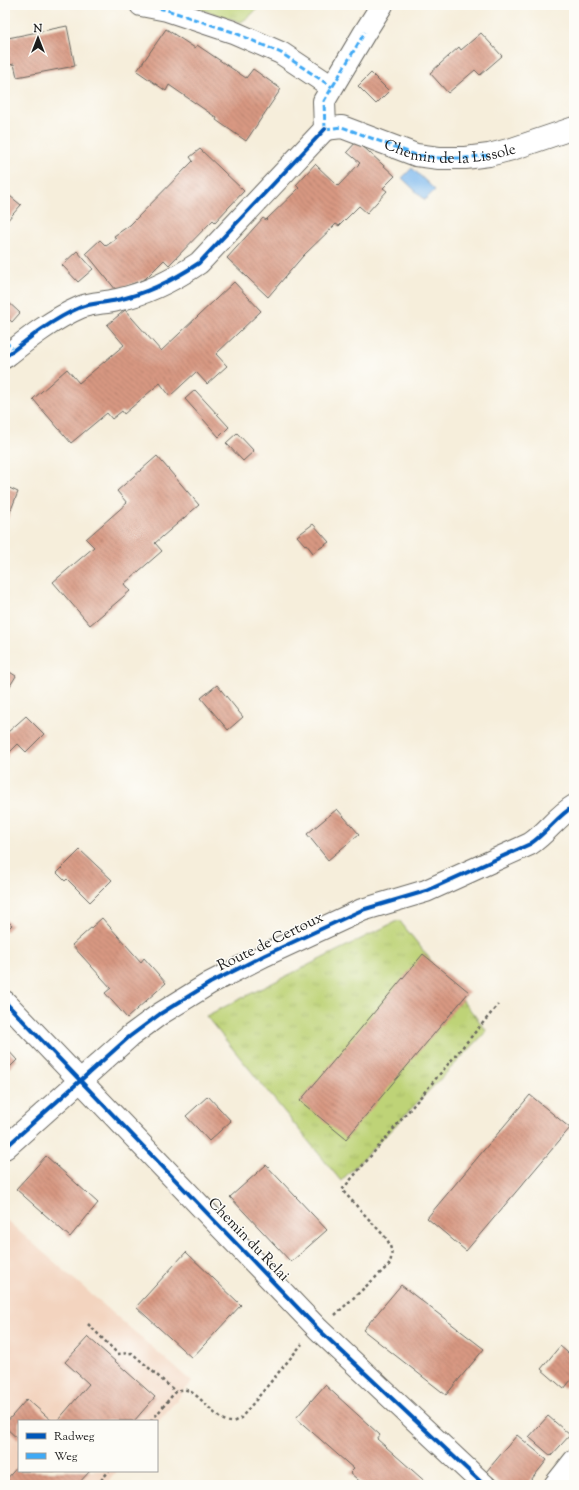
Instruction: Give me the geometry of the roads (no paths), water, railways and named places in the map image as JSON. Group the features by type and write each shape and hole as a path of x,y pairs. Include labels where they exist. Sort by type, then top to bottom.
{"street":[{"path":"141,5 167,10 233,32 281,53 332,87"},
{"path":"8,350 51,323 82,307 118,300 151,289 182,275 199,262 325,129 324,101 382,5"},
{"name":"Chemin de la Lissole","path":"325,129 342,128 416,155 439,158 465,158 489,155 512,149 574,128"},
{"name":"Route de Certoux","path":"5,1148 129,1037 154,1018 210,983 265,955 362,910 426,891 530,844 545,833 559,817 574,806"},
{"name":"Chemin du Relai","path":"5,1002 318,1329 484,1485"},
{"path":"554,1485 574,1461"}],"water":[{"path":"412,168 435,190 425,200 402,178"}]}
